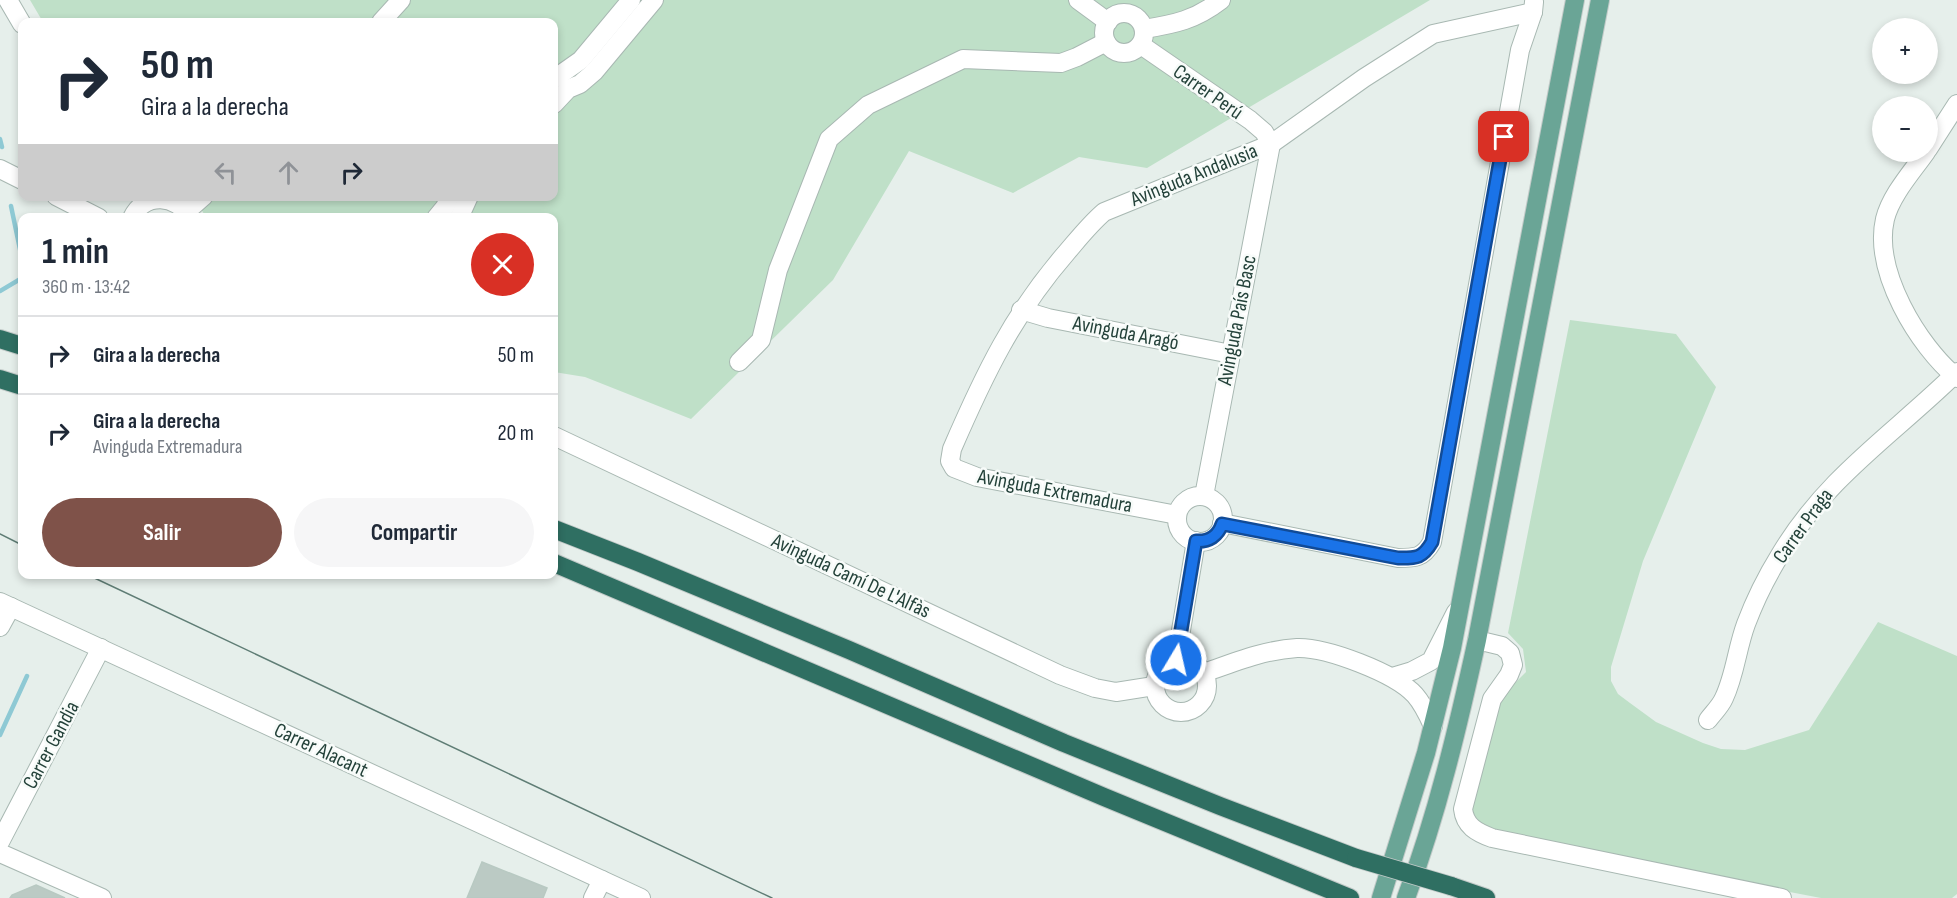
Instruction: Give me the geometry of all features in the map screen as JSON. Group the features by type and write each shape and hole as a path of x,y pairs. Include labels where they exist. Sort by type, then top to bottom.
{"highway":[{"path":"0,339 18,345"},
{"path":"0,379 18,385"},
{"path":"558,531 638,561 1064,743 1220,806 1356,858 1486,898"},
{"path":"558,565 1104,797 1348,897"}],"main road":[{"path":"1381,898 1404,831 1433,726 1461,602 1575,0"},
{"path":"1406,898 1452,745 1477,640 1599,0"}],"street":[{"path":"8,0 18,18"},
{"path":"385,18 401,0"},
{"path":"558,76 577,64 631,0"},
{"path":"558,100 568,89 580,84 594,72 654,0"},
{"path":"1077,0 1108,22"},
{"path":"1142,37 1138,19 1127,13 1114,16 1108,22 1104,32 1106,42 1113,50 1132,52 1142,37 1190,19 1221,0"},
{"path":"1222,524 1398,558 1417,558 1426,552 1432,542 1520,50 1533,6"},
{"name":"Avinguda Andalusia","path":"952,449 986,373 1021,310 1060,260 1095,219 1104,212 1271,144 1364,78 1433,34 1533,6"},
{"name":"Carrer Perú","path":"1142,37 1250,120 1264,132 1271,144"},
{"path":"739,362 761,340 778,270 829,139 860,111 963,59 1054,63 1077,57 1106,42"},
{"path":"1938,133 1957,104"},
{"name":"Avinguda País Basc","path":"1204,496 1271,144"},
{"path":"1919,162 1886,217 1882,236 1884,254 1900,304 1915,331 1930,351 1956,375"},
{"path":"0,169 18,178"},
{"path":"66,201 89,213"},
{"path":"172,201 187,213"},
{"path":"189,213 200,201"},
{"name":"Avinguda Aragó","path":"1021,310 1048,318 1231,354"},
{"name":"Carrer Praga","path":"1708,720 1725,697 1741,639 1752,610 1793,534 1851,467 1956,375"},
{"name":"Avinguda Camí De L'Alfàs","path":"558,438 1060,675 1095,688 1116,692 1154,686"},
{"name":"Avinguda Extremadura","path":"952,449 950,461 954,468 962,473 1177,515"},
{"path":"1204,496 1213,500 1222,512 1222,524 1217,534 1211,538 1189,540 1179,529 1177,515 1185,501 1191,497 1204,496"},
{"path":"1176,660 1196,541"},
{"path":"1392,677 1412,672 1431,661 1461,602"},
{"path":"0,627 6,604"},
{"name":"Carrer Alacant","path":"6,604 641,898"},
{"path":"1477,640 1502,646 1510,653 1513,665 1509,675 1492,699 1463,809 1466,820 1475,831 1492,838 1782,898"},
{"name":"Carrer Gandia","path":"0,842 101,648"},
{"path":"1204,674 1256,654 1299,648 1344,657 1392,677 1414,693 1426,708 1433,726"},
{"path":"1176,660 1191,662 1204,674 1207,682 1204,699 1191,711 1174,712 1166,709 1160,703 1154,686 1160,670 1166,664 1176,660"},
{"path":"0,853 102,898"},
{"path":"593,898 602,880"}],"green space":[{"path":"30,0 1430,0 1147,168 1079,157 1013,193 909,151 833,280 691,419 585,377 558,373 558,213 203,213 199,206 191,201 558,201 558,18 41,18"},
{"path":"1570,320 1676,334 1716,387 1643,561 1611,667 1611,681 1618,694 1656,722 1703,743 1721,749 1745,750 1809,730 1878,622 1957,656 1957,894 1952,898 1821,898 1568,850 1480,826 1470,808 1495,712 1504,694 1526,672 1523,649 1508,633"}],"building":[{"path":"482,862 547,888 543,898 467,898"},
{"path":"36,885 65,898 10,898"}],"waterway":[{"path":"0,139 2,147"},
{"path":"11,206 18,240"},
{"path":"0,291 18,280"},
{"path":"0,735 27,676"}],"tram line":[{"path":"0,534 18,543"},
{"path":"97,579 772,898"}],"route":[{"path":"1176,660 1196,541 1211,538 1217,534 1222,524 1398,558 1417,558 1426,552 1432,542 1504,137"}]}
